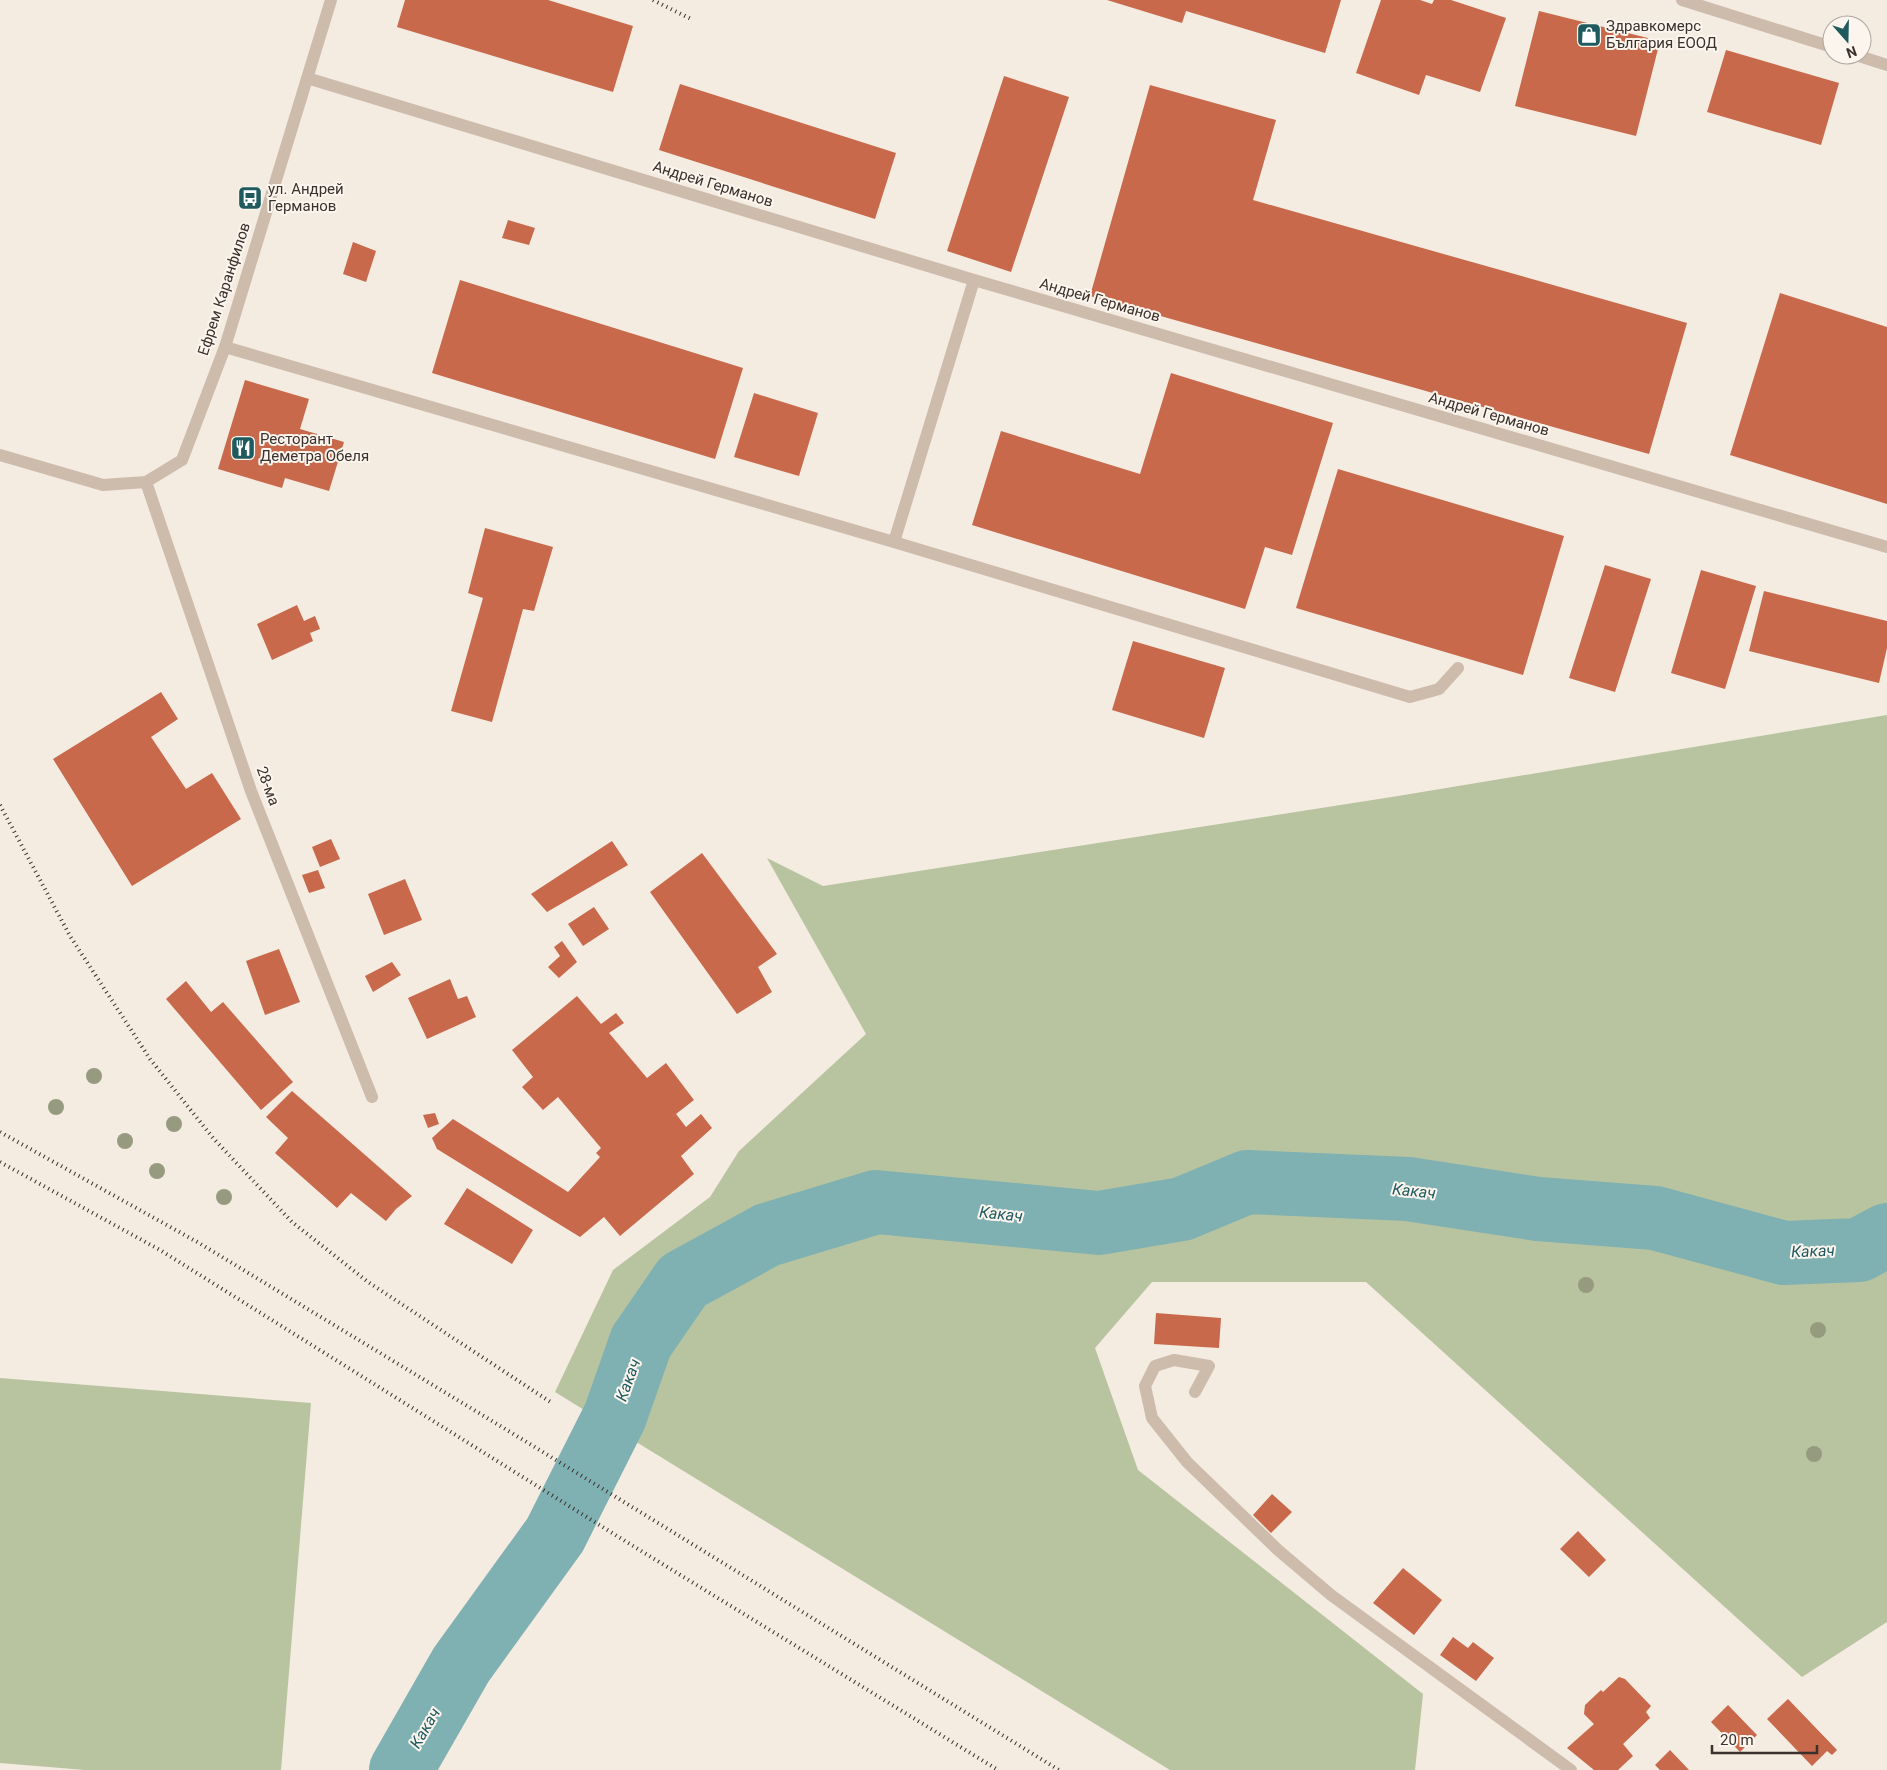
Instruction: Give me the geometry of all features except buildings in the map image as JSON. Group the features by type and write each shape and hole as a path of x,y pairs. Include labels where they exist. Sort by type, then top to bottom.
{"street":[{"name":"Ефрем Каранфилов","path":"146,482 182,460 225,346 330,0"},
{"path":"1682,0 1822,44"},
{"path":"1872,60 1887,65"},
{"name":"Андрей Германов","path":"307,78 974,280 1887,547"},
{"path":"894,542 974,280"},
{"path":"225,346 894,542 1410,697 1439,689 1458,668"},
{"path":"0,455 103,485 146,482"},
{"name":"28-ма","path":"146,482 251,790 372,1097"},
{"path":"1195,1392 1209,1366 1174,1360 1155,1366 1144,1386 1152,1418 1187,1462 1278,1550 1332,1595 1571,1770"}],"green space":[{"path":"1887,715 1887,1622 1802,1677 1366,1282 1152,1282 1095,1348 1138,1470 1423,1694 1415,1770 1170,1770 555,1392 613,1270 710,1197 739,1151 866,1034 767,858 823,886 1398,796"},
{"path":"0,1378 311,1403 281,1770 85,1770 0,1763"}],"waterway":[{"name":"Какач","path":"401,1770 461,1665 555,1535 615,1416 641,1342 683,1281 767,1235 876,1202 1099,1223 1182,1209 1247,1182 1408,1189 1538,1209 1655,1218 1784,1253 1859,1250 1887,1235"}],"railway":[{"path":"653,0 693,20"},
{"path":"0,805 70,936 150,1059 213,1138 292,1222 368,1282 552,1403"},
{"path":"0,1132 199,1243 525,1441 1059,1770"},
{"path":"0,1162 160,1250 625,1541 998,1770"}],"place":[{"name":"Здравкомерс България ЕООД","path":"1589,35"},
{"name":"ул. Андрей Германов","path":"250,198"},
{"name":"Ресторант Деметра Обеля","path":"243,448"}]}
